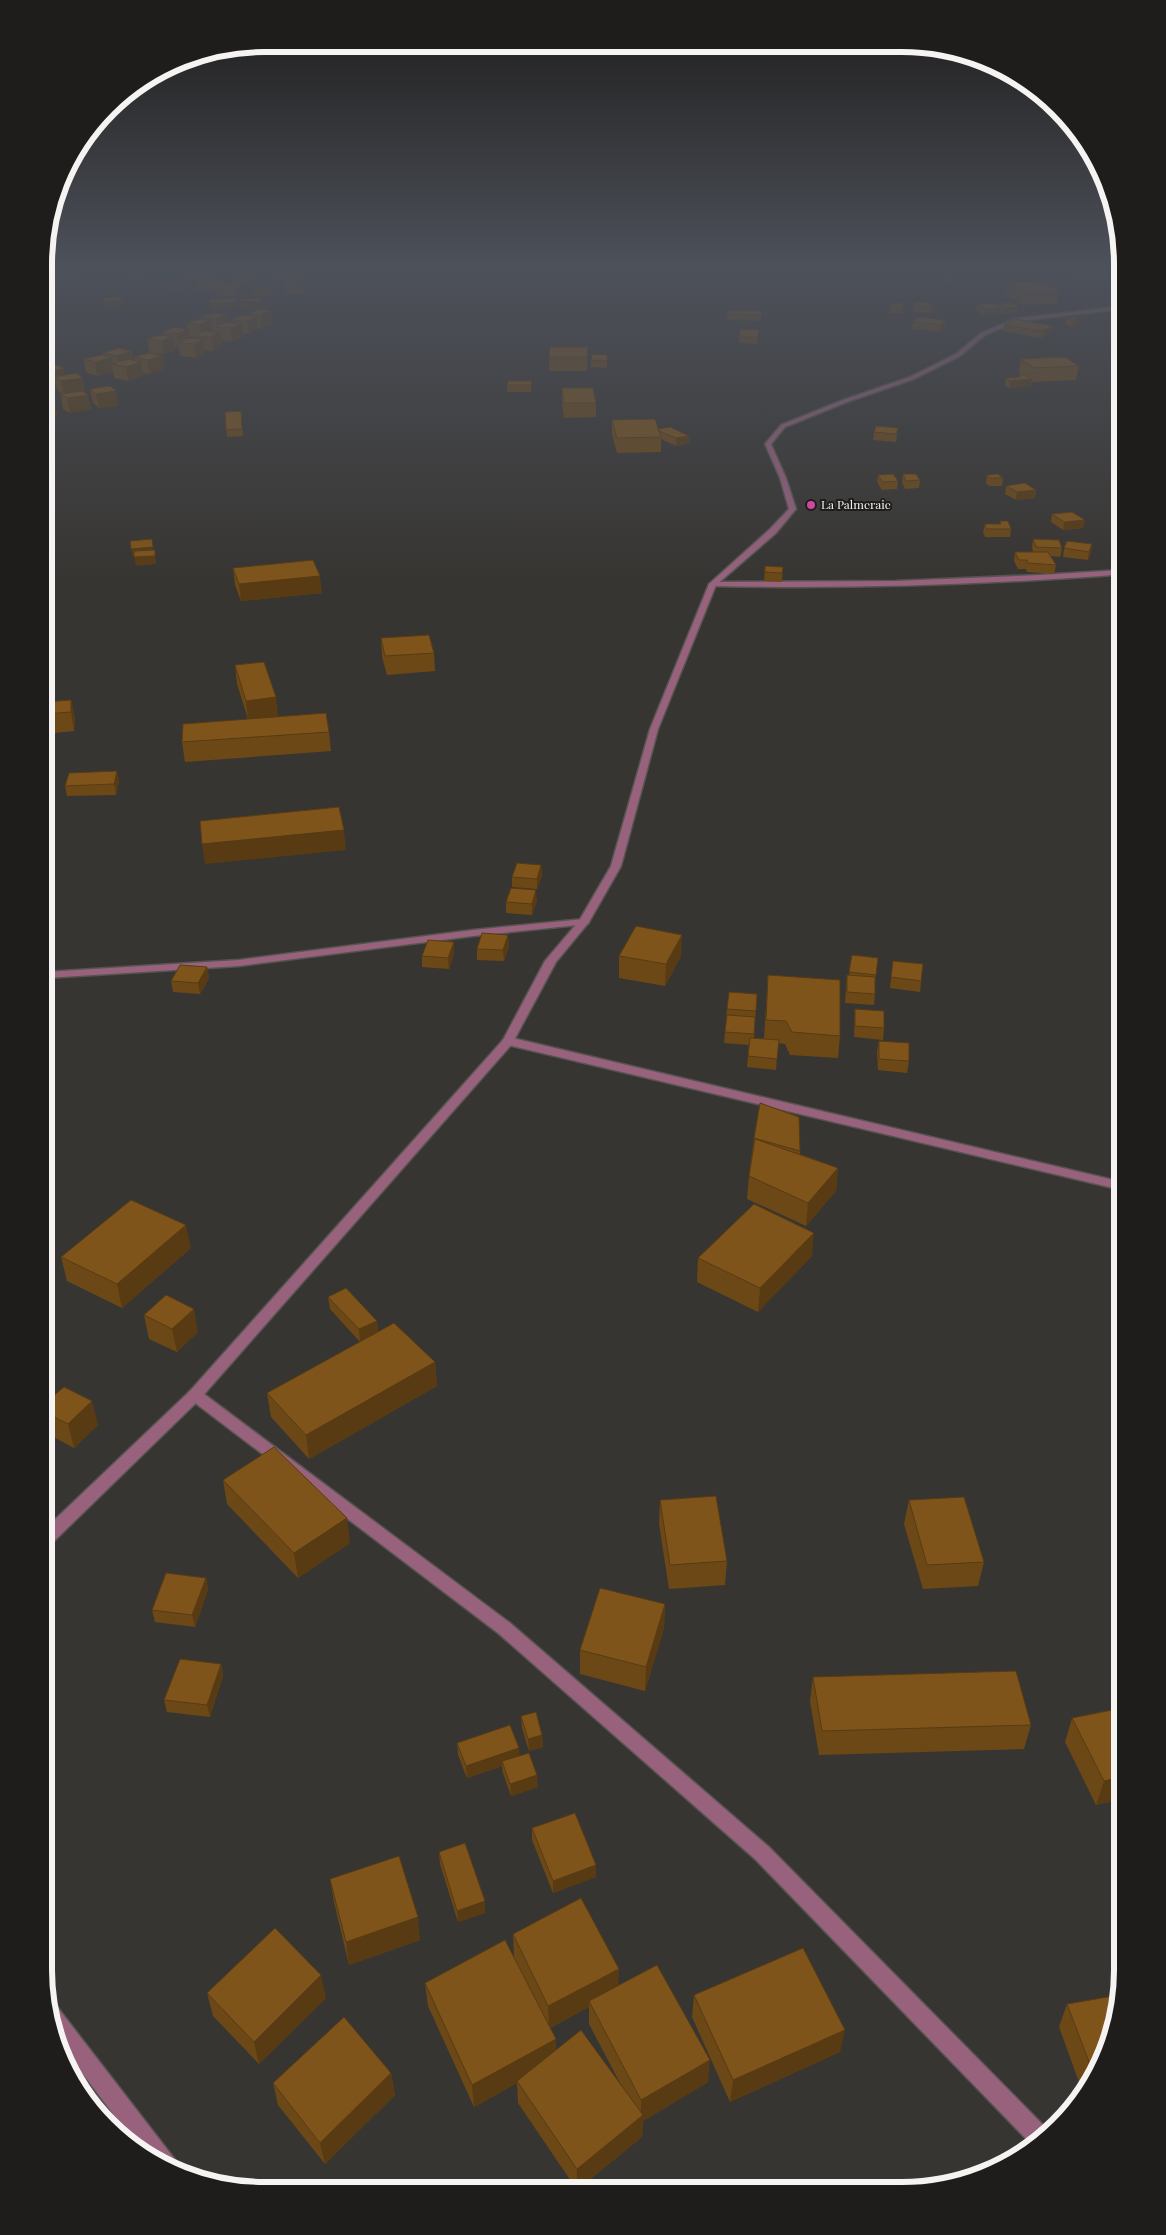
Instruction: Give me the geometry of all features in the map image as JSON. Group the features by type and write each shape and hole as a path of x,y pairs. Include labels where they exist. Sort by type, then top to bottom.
{"street":[{"path":"52,1532 195,1395 508,1042 551,961 584,922 616,866 654,729 713,584 772,531 793,509 783,478 768,444 783,426 923,372"},
{"path":"713,584 765,586 915,582 1044,578 1114,573"},
{"path":"52,975 239,963 473,933 584,922"},
{"path":"508,1042 1114,1184"},
{"path":"195,1395 504,1628 762,1853 1037,2134"},
{"path":"61,2028 155,2151"}],"building":[{"path":"76,373 83,378 61,381 55,377"},
{"path":"1018,375 1025,375 1032,379 1010,381 1006,378 1020,377"},
{"path":"508,381 532,381 531,385 507,385"},
{"path":"110,386 116,391 96,394 90,389"},
{"path":"562,388 593,388 596,403 564,403"},
{"path":"82,391 88,395 67,398 61,394"},
{"path":"241,411 242,429 226,430 225,412"},
{"path":"655,419 661,437 617,438 612,420"},
{"path":"876,426 898,428 896,434 874,432"},
{"path":"670,427 689,436 676,438 658,429"},
{"path":"893,474 898,481 883,482 878,475"},
{"path":"903,474 916,474 920,480 906,481"},
{"path":"998,474 1003,478 990,478 987,475"},
{"path":"1025,483 1036,490 1017,492 1006,486"},
{"path":"1072,512 1085,520 1064,522 1052,514"},
{"path":"1000,521 1008,521 1011,529 986,529 985,524 1001,524"},
{"path":"152,539 153,547 131,549 130,541"},
{"path":"1033,539 1059,540 1062,548 1036,547"},
{"path":"1067,541 1092,544 1089,552 1064,548"},
{"path":"155,550 155,556 134,557 134,551"},
{"path":"1015,552 1048,552 1056,565 1028,563 1027,560 1019,560"},
{"path":"313,560 320,576 239,584 233,568"},
{"path":"765,566 783,567 782,573 765,572"},
{"path":"429,635 434,653 385,656 381,638"},
{"path":"264,662 276,697 246,701 235,665"},
{"path":"71,700 71,712 52,713 52,701"},
{"path":"326,713 329,732 182,742 183,724"},
{"path":"117,771 114,784 65,786 69,773"},
{"path":"339,807 344,830 202,844 200,821"},
{"path":"517,863 541,865 537,879 512,877"},
{"path":"511,888 536,890 532,904 506,902"},
{"path":"636,926 682,935 666,964 619,956"},
{"path":"482,933 508,935 503,950 477,949"},
{"path":"428,940 454,942 448,958 422,956"},
{"path":"852,955 878,958 876,975 849,972"},
{"path":"893,961 923,964 921,981 891,977"},
{"path":"180,965 207,967 198,983 171,981"},
{"path":"768,975 840,980 840,1036 792,1032 786,1021 766,1020"},
{"path":"847,975 875,977 875,994 847,992"},
{"path":"729,992 757,994 756,1011 727,1009"},
{"path":"855,1009 884,1011 884,1028 855,1026"},
{"path":"727,1015 755,1017 754,1034 725,1032"},
{"path":"750,1038 779,1040 777,1059 748,1056"},
{"path":"879,1041 909,1043 909,1061 879,1059"},
{"path":"760,1103 799,1117 800,1151 754,1138"},
{"path":"755,1139 838,1168 808,1203 749,1176"},
{"path":"131,1200 186,1225 117,1284 61,1257"},
{"path":"754,1204 814,1233 760,1288 698,1258"},
{"path":"346,1288 377,1321 359,1329 328,1297"},
{"path":"166,1295 194,1309 172,1329 144,1315"},
{"path":"394,1323 435,1362 306,1435 267,1393"},
{"path":"64,1387 92,1401 68,1424 52,1416 52,1397"},
{"path":"274,1447 347,1518 294,1553 223,1480"},
{"path":"716,1496 727,1561 670,1565 660,1500"},
{"path":"964,1497 984,1562 927,1565 909,1500"},
{"path":"166,1573 206,1578 192,1615 152,1610"},
{"path":"600,1588 665,1604 646,1667 580,1650"},
{"path":"180,1659 221,1664 207,1705 164,1700"},
{"path":"1016,1671 1031,1725 822,1731 813,1677"},
{"path":"1114,1710 1114,1779 1104,1781 1072,1718"},
{"path":"536,1712 542,1735 528,1739 521,1716"},
{"path":"510,1725 519,1748 466,1766 457,1743"},
{"path":"529,1753 537,1775 510,1784 502,1761"},
{"path":"575,1813 596,1865 553,1881 532,1828"},
{"path":"465,1843 485,1901 457,1911 439,1852"},
{"path":"399,1856 418,1917 346,1942 330,1879"},
{"path":"581,1898 619,1969 548,2006 513,1934"},
{"path":"275,1928 321,1975 254,2042 207,1993"},
{"path":"505,1940 556,2039 472,2085 425,1983"},
{"path":"803,1948 845,2030 733,2080 694,1995"},
{"path":"657,1965 710,2060 641,2100 589,2001"},
{"path":"1112,1996 1102,2039 1091,2066 1067,2004"},
{"path":"344,2017 391,2073 320,2143 273,2083"},
{"path":"581,2030 643,2115 577,2169 517,2081"}],"place":[{"name":"La Palmeraie","path":"811,505"}]}
